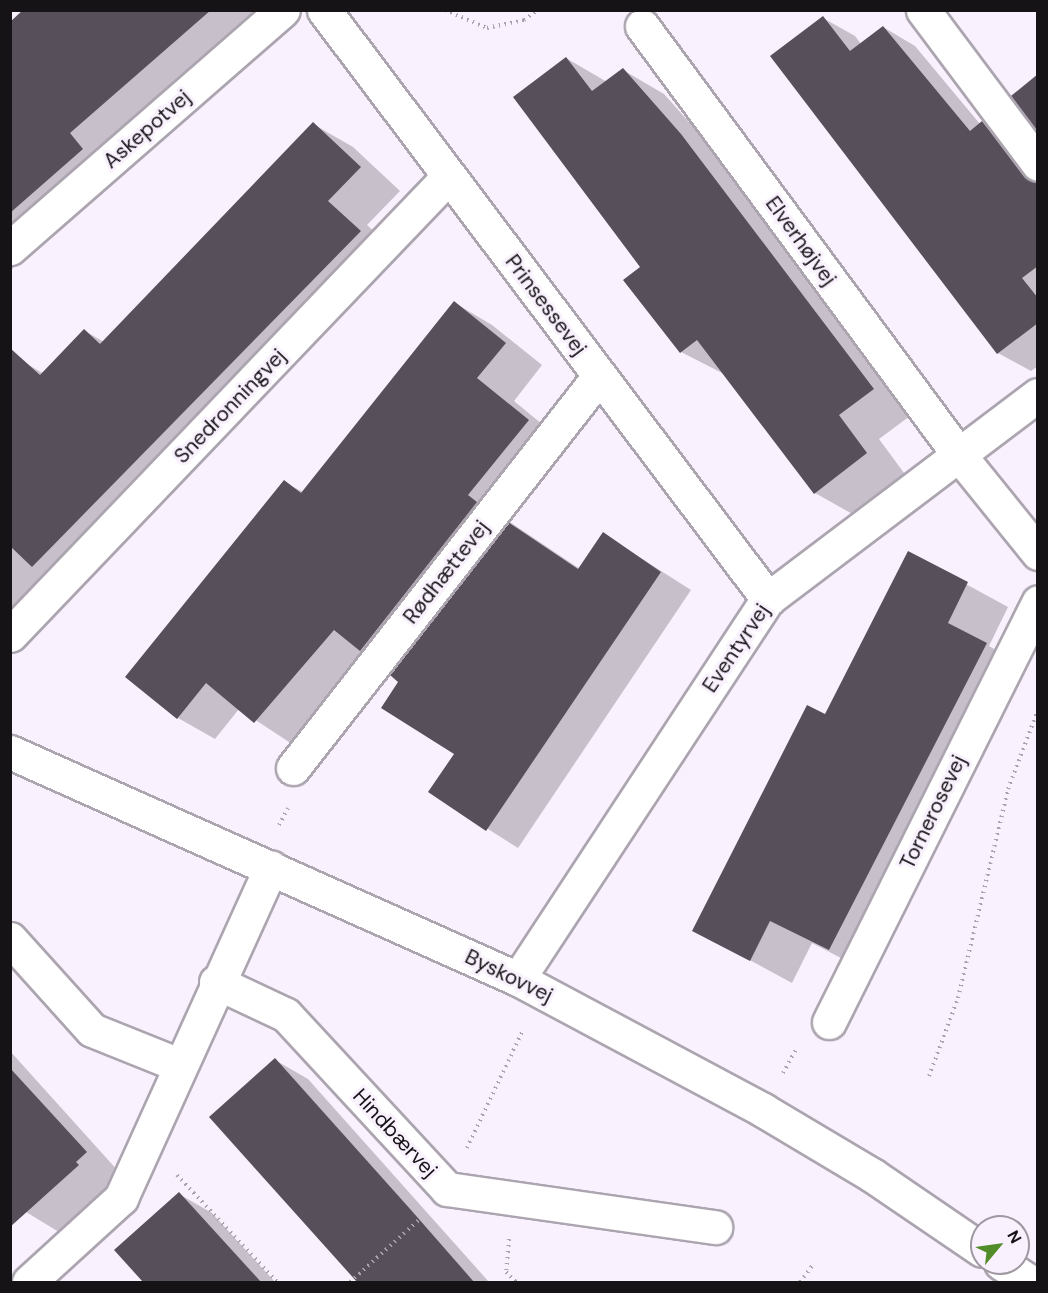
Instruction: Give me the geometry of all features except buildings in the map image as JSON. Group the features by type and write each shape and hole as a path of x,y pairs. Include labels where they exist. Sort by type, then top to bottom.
{"street":[{"name":"Askepotvej","path":"10,248 283,10"},
{"name":"Prinsessevej","path":"324,10 768,599"},
{"path":"923,10 1038,164"},
{"name":"Elverhøjvej","path":"642,26 959,455"},
{"name":"Snedronningvej","path":"10,635 449,176"},
{"name":"Rødhættevej","path":"293,768 599,376"},
{"name":"Eventyrvej","path":"530,985 768,599 1038,395"},
{"path":"959,455 1038,553"},
{"name":"Tornerosevej","path":"829,1022 1038,602"},
{"name":"Byskovvej","path":"10,752 266,864 530,985 763,1110 872,1176 970,1242"},
{"path":"29,1282 121,1198 266,864"},
{"path":"10,939 92,1030 179,1065"},
{"name":"Hindbærvej","path":"216,982 286,1015 447,1189 715,1227"}],"path":[{"path":"445,10 487,28 524,20 538,10"},
{"path":"929,1076 958,998 1008,789 1038,710"},
{"path":"266,864 298,790 293,768"},
{"path":"350,1282 429,1211 447,1189 530,985"},
{"path":"763,1110 803,1037 829,1022"},
{"path":"139,1156 170,1168 277,1282"},
{"path":"800,1282 813,1265"}]}
